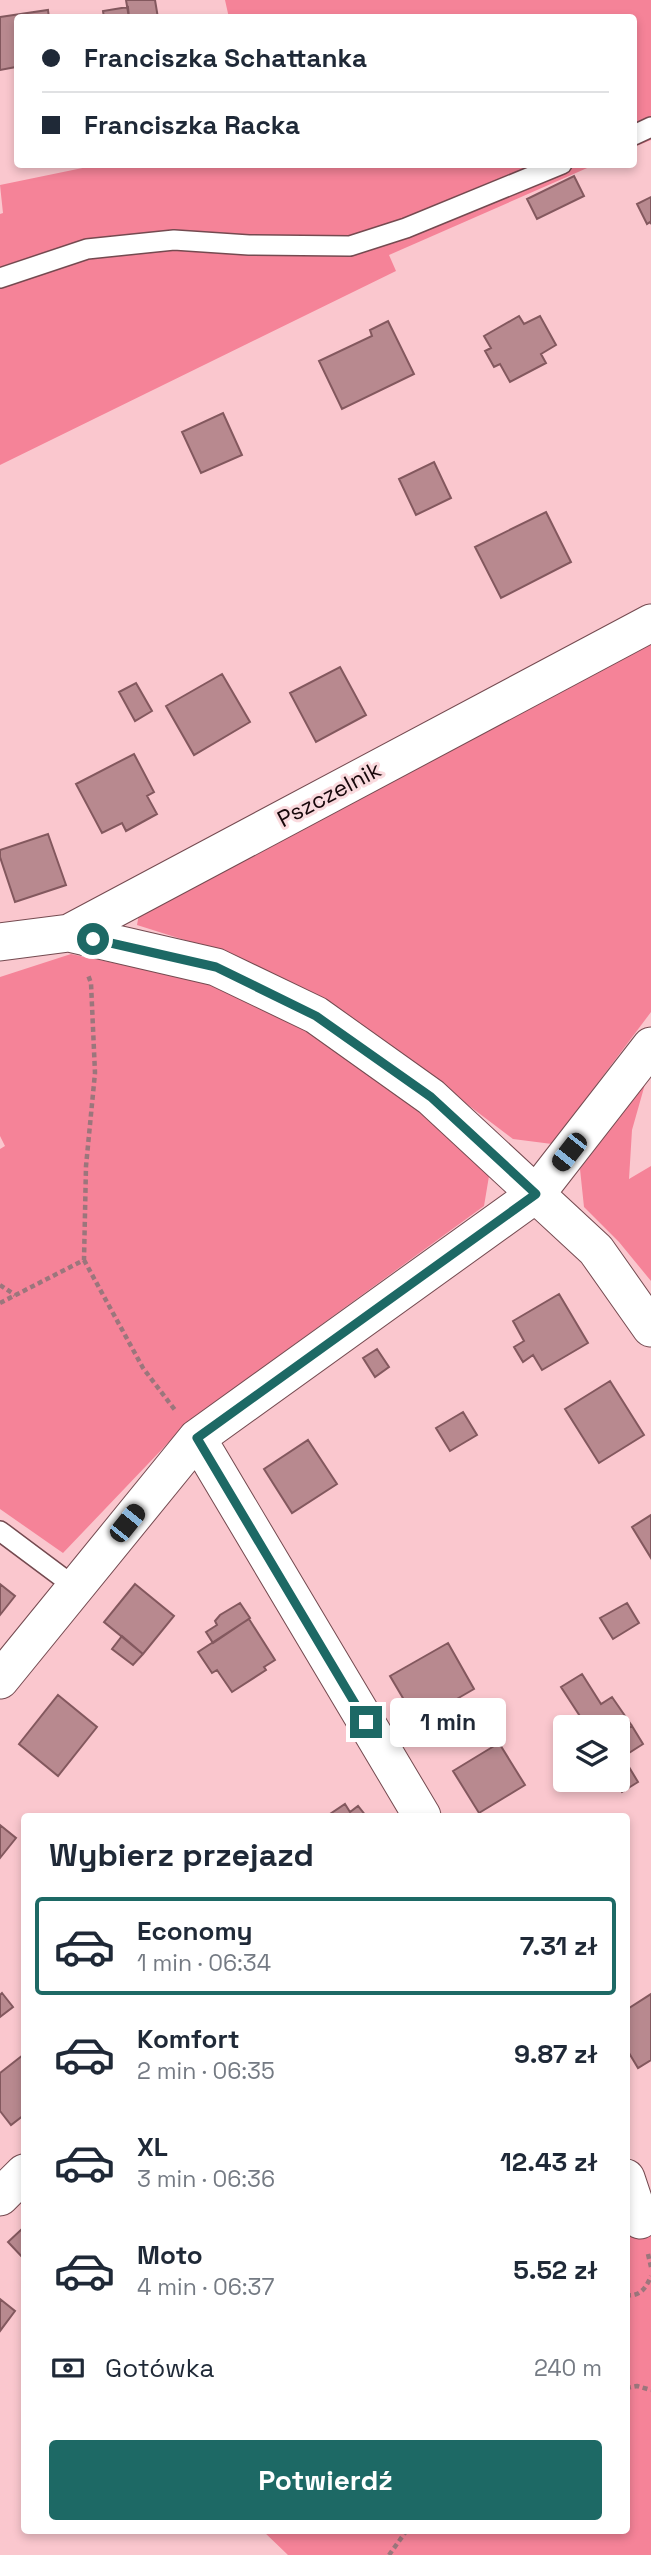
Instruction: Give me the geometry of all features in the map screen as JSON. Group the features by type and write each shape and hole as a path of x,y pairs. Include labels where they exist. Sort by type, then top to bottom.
{"street":[{"name":"Pszczelnik","path":"2,943 69,933 651,623"},
{"path":"69,933 216,967 316,1016 431,1097 536,1194 596,1250 651,1328"},
{"path":"0,1680 197,1438 536,1194 651,1046"},
{"path":"197,1438 420,1813"},
{"path":"0,2197 21,2176"},
{"path":"630,2190 640,2220"}],"lane":[{"path":"0,278 87,249 174,240 249,245 350,246 406,228 552,168"},
{"path":"0,1531 75,1587"}],"path":[{"path":"69,933 91,983 95,1073 86,1166 85,1260 142,1368 197,1438"},
{"path":"0,1303 85,1260"},
{"path":"0,1285 16,1295"},
{"path":"630,2294 640,2293 651,2276"},
{"path":"630,2387 637,2386 651,2390"},
{"path":"389,2555 404,2534"}],"shaded area":[{"path":"225,0 651,0 651,140 637,146 637,14 228,14"},
{"path":"83,168 587,168 389,255 396,271 0,465 0,214 3,213 0,185"},
{"path":"651,640 651,1012 552,1144 513,1139 439,1083 216,950 137,925 139,914"},
{"path":"71,954 209,983 310,1031 423,1111 489,1176 484,1206 189,1421 63,1553 0,1509 0,1149 5,1146 0,1136 0,977"},
{"path":"647,1077 632,1130 629,1179 651,1166 651,1281 619,1242 584,1207 580,1169"},
{"path":"651,2194 651,2555 288,2555 266,2534 630,2534 630,2206"}],"building":[{"path":"126,0 155,0 157,14 128,14"},
{"path":"128,7 129,14 103,14 103,11"},
{"path":"48,10 48,14 21,14"},
{"path":"14,15 14,67 0,70 0,17"},
{"path":"574,176 584,196 537,219 527,199"},
{"path":"651,197 651,224 647,224 637,204"},
{"path":"519,316 524,324 540,316 556,345 541,354 546,363 510,382 500,364 494,367 485,351 491,348 484,336"},
{"path":"388,321 414,374 342,409 319,361 372,336 370,330"},
{"path":"223,413 242,455 201,473 182,432"},
{"path":"434,462 451,498 416,515 399,479"},
{"path":"546,512 571,562 501,598 475,547"},
{"path":"340,667 366,715 316,742 290,693"},
{"path":"222,674 250,722 194,755 166,706"},
{"path":"136,683 152,711 135,721 119,692"},
{"path":"134,754 154,792 147,796 157,814 126,831 122,823 102,833 76,784"},
{"path":"48,834 66,885 15,902 0,850"},
{"path":"559,1294 588,1343 542,1370 533,1355 523,1362 514,1347 524,1341 513,1321"},
{"path":"377,1349 389,1367 375,1377 363,1358"},
{"path":"610,1381 644,1435 599,1463 565,1409"},
{"path":"463,1412 477,1435 450,1451 436,1428"},
{"path":"308,1440 337,1484 292,1513 264,1469"},
{"path":"651,1515 651,1558 632,1527"},
{"path":"0,1584 15,1596 0,1615"},
{"path":"135,1584 174,1616 143,1654 104,1622"},
{"path":"240,1603 250,1618 213,1643 206,1632 217,1625 215,1621 220,1615"},
{"path":"627,1603 639,1623 613,1639 600,1618"},
{"path":"249,1619 275,1660 264,1667 266,1670 232,1692 217,1670 212,1673 198,1652"},
{"path":"122,1636 143,1654 133,1665 112,1649"},
{"path":"448,1643 474,1689 417,1722 390,1676"},
{"path":"582,1674 601,1704 612,1697 624,1715 579,1715 561,1687"},
{"path":"58,1695 97,1727 58,1776 19,1744"},
{"path":"632,1726 643,1744 630,1752"},
{"path":"499,1743 525,1785 479,1813 453,1771"},
{"path":"630,1769 638,1782 630,1787"},
{"path":"345,1804 350,1812 358,1806 364,1813 332,1813"},
{"path":"0,1825 16,1838 0,1858"},
{"path":"2,1993 13,2007 0,2017 0,1995"},
{"path":"651,1994 651,2060 638,2068 630,2055 630,2007"},
{"path":"21,2057 21,2117 11,2125 0,2111 0,2073"},
{"path":"21,2230 21,2256 8,2242"},
{"path":"0,2299 15,2311 0,2331"}],"route":[{"path":"93,939 216,967 316,1016 431,1097 536,1194 197,1438 366,1722"}]}
